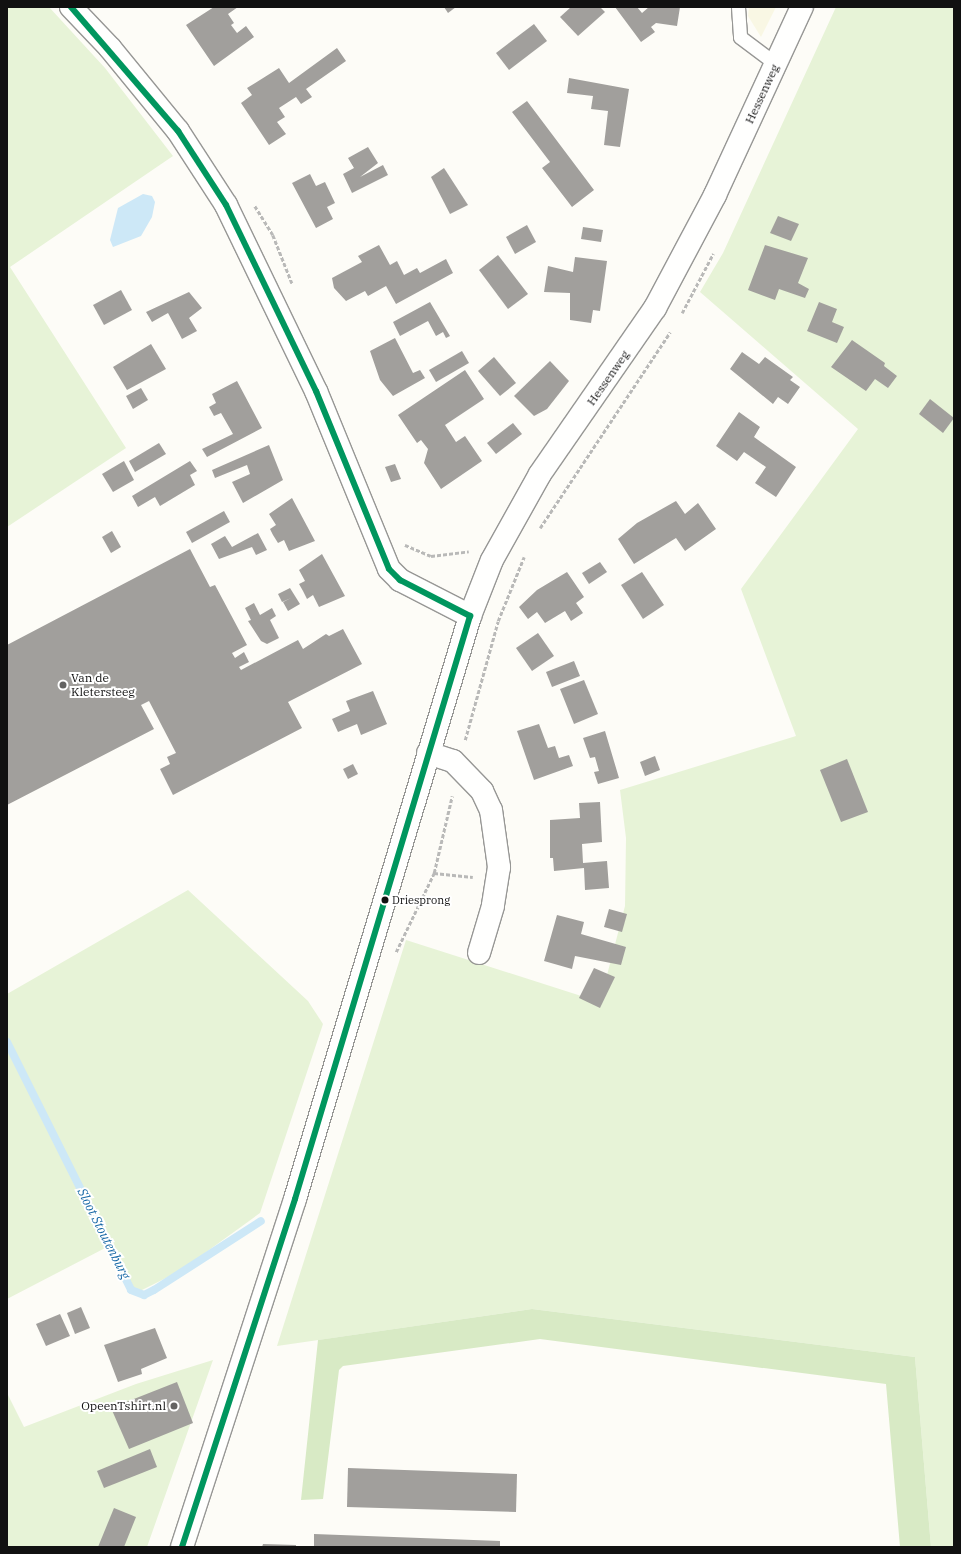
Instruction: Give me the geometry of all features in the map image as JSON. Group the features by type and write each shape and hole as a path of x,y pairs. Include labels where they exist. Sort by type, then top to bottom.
{"street":[{"path":"71,7 110,48 178,131 226,205 316,391 389,569 400,580 470,616"},
{"name":"Hessenweg","path":"182,1547 296,1199 470,616 492,560 536,480 655,308 715,195 802,7"},
{"path":"428,753 453,761 487,798 495,829 498,876 479,953"}],"lane":[{"path":"738,7 740,37 776,64"}],"path":[{"path":"434,872 470,878 498,876"}],"shaded area":[{"path":"749,7 776,7 761,37 748,16"}],"green space":[{"path":"7,7 49,7 105,68 173,156 10,267 126,448 7,527"},
{"path":"836,7 954,7 954,1547 931,1547 915,1357 532,1309 277,1346 406,940 600,1002 625,906 626,838 620,790 796,736 741,589 858,429 700,292 723,253"},
{"path":"188,890 308,1001 323,1024 260,1213 180,1271 134,1294 109,1246 7,1299 7,994"},
{"path":"532,1309 915,1357 931,1547 900,1547 886,1384 540,1339 343,1366 339,1370 323,1499 301,1500 318,1340"},
{"path":"213,1360 147,1547 7,1547 7,1393 24,1427 136,1384"}],"water":[{"path":"143,194 152,196 155,202 152,217 141,236 113,247 110,240 118,208"}],"building":[{"path":"214,7 238,7 228,14 234,23 231,25 237,33 246,26 254,37 214,66 186,25"},
{"path":"444,7 456,7 448,13"},
{"path":"571,7 600,7 605,12 578,36 560,17"},
{"path":"615,7 637,7 642,13 649,7 680,7 677,26 656,23 651,27 655,32 641,42"},
{"path":"534,24 547,41 509,70 496,53"},
{"path":"337,48 346,61 306,89 312,97 301,104 296,97 279,108 285,117 277,122 286,134 269,145 241,103 252,95 247,88 279,68 289,83"},
{"path":"569,78 629,89 620,147 604,145 608,111 591,109 593,96 567,93"},
{"path":"527,101 594,190 572,207 542,168 550,162 512,112"},
{"path":"368,147 378,163 360,177 383,165 388,175 352,193 343,174 354,168 348,158"},
{"path":"444,168 468,205 450,214 431,177"},
{"path":"310,174 316,186 325,182 335,203 327,207 333,219 316,228 292,183"},
{"path":"778,216 799,224 791,241 770,233"},
{"path":"527,225 536,242 515,254 506,237"},
{"path":"583,227 603,230 601,242 581,239"},
{"path":"379,245 390,265 397,261 404,275 417,268 420,273 446,259 453,273 396,304 386,286 368,296 365,291 346,301 334,288 332,278 362,262 358,256"},
{"path":"765,245 808,258 798,283 809,289 805,298 779,289 775,300 748,290"},
{"path":"498,255 528,294 508,309 479,270"},
{"path":"575,257 607,261 600,311 593,310 591,323 570,320 570,293 544,292 548,266 573,272"},
{"path":"121,290 132,310 104,325 93,305"},
{"path":"189,292 202,308 189,318 197,331 182,339 168,313 152,322 146,312"},
{"path":"430,302 450,336 446,338 443,332 436,336 428,321 400,336 393,322"},
{"path":"819,302 837,309 832,322 844,327 837,343 807,331"},
{"path":"395,338 413,373 420,370 425,378 393,396 380,380 370,351"},
{"path":"852,340 885,363 884,366 897,376 888,388 875,379 866,391 831,367"},
{"path":"151,344 166,369 127,390 113,367"},
{"path":"462,351 469,363 436,382 429,370"},
{"path":"742,352 759,364 765,357 793,377 790,380 800,387 788,404 778,397 773,404 730,369"},
{"path":"494,357 516,383 500,396 478,371"},
{"path":"550,361 569,381 547,409 534,416 514,396"},
{"path":"465,370 484,399 445,425 456,442 465,436 482,461 441,489 424,463 428,449 421,440 417,443 398,415"},
{"path":"237,381 262,428 207,457 202,449 233,434 221,413 214,416 209,407 216,403 212,394"},
{"path":"141,388 148,400 133,409 126,396"},
{"path":"930,399 954,418 943,433 919,414"},
{"path":"739,412 760,427 754,437 796,467 776,497 755,483 766,467 744,452 737,461 716,446"},
{"path":"513,423 522,434 496,454 487,443"},
{"path":"159,443 166,454 135,472 129,461"},
{"path":"269,445 283,480 243,503 232,482 250,474 247,465 215,478 212,470"},
{"path":"124,461 134,480 113,492 102,474"},
{"path":"190,461 197,471 190,475 195,485 160,506 155,497 138,507 132,496"},
{"path":"395,464 401,479 391,482 385,467"},
{"path":"292,498 315,541 289,551 284,540 278,543 273,535 270,529 276,525 269,514"},
{"path":"676,501 685,514 698,503 716,529 685,551 676,538 634,564 618,539 637,523"},
{"path":"224,511 230,522 192,543 186,532"},
{"path":"112,531 121,547 111,553 102,537"},
{"path":"258,533 267,550 256,555 252,547 219,559 211,544 225,536 232,547"},
{"path":"190,549 210,587 215,585 247,645 232,653 235,658 244,652 249,662 239,667 241,670 298,640 303,649 326,634 329,636 343,629 362,664 288,702 302,728 173,795 160,769 170,764 167,757 176,753 149,701 141,705 154,729 7,805 7,645"},
{"path":"322,554 345,596 319,607 313,595 307,599 299,584 305,581 299,570"},
{"path":"600,562 607,572 589,584 582,573"},
{"path":"567,572 584,597 576,603 583,613 571,621 565,611 545,623 537,612 528,619 519,607 537,590"},
{"path":"642,572 664,605 643,619 621,585"},
{"path":"290,588 300,604 288,611 283,602 291,598 282,602 278,594"},
{"path":"254,603 260,615 272,608 276,616 270,620 279,638 267,644 261,641 248,621 251,620 245,608"},
{"path":"538,633 554,656 532,671 516,648"},
{"path":"574,661 580,676 552,687 546,672"},
{"path":"584,680 598,714 574,724 560,689"},
{"path":"373,691 387,724 361,735 357,724 338,732 332,719 350,711 346,701"},
{"path":"539,724 548,748 555,746 559,758 569,755 573,766 534,780 517,731"},
{"path":"605,731 619,778 598,784 594,772 599,771 595,757 590,758 583,738"},
{"path":"655,756 660,770 645,776 640,762"},
{"path":"847,759 868,812 841,822 820,770"},
{"path":"353,764 358,774 348,779 343,769"},
{"path":"600,802 602,842 582,844 583,863 607,861 609,888 585,890 584,868 554,871 553,858 550,858 550,820 580,818 579,803"},
{"path":"609,909 627,914 622,932 604,927"},
{"path":"557,915 584,922 581,934 626,947 621,965 575,956 572,969 544,961"},
{"path":"594,968 615,977 600,1008 579,998"},
{"path":"81,1307 90,1328 75,1334 67,1313"},
{"path":"60,1314 70,1336 46,1346 36,1324"},
{"path":"155,1328 167,1358 141,1369 142,1374 118,1382 104,1345"},
{"path":"177,1382 193,1423 129,1449 111,1408"},
{"path":"150,1449 157,1467 104,1488 97,1471"},
{"path":"348,1468 517,1474 516,1512 347,1507"},
{"path":"114,1508 136,1517 124,1547 98,1547"},
{"path":"314,1534 500,1541 500,1547 314,1547"},
{"path":"263,1544 296,1545 296,1547 262,1547"}],"waterway":[{"name":"Sloot Stoutenburg","path":"7,1042 131,1290 144,1295 154,1290 261,1221"}],"transit line":[{"path":"71,7 178,131 226,205 316,391 389,569 400,580 470,616"},
{"path":"182,1547 295,1199 470,616"}],"place":[{"name":"Van de Kletersteeg","path":"63,685"},
{"name":"Driesprong","path":"385,900"},
{"name":"OpeenTshirt.nl","path":"174,1406"}]}
